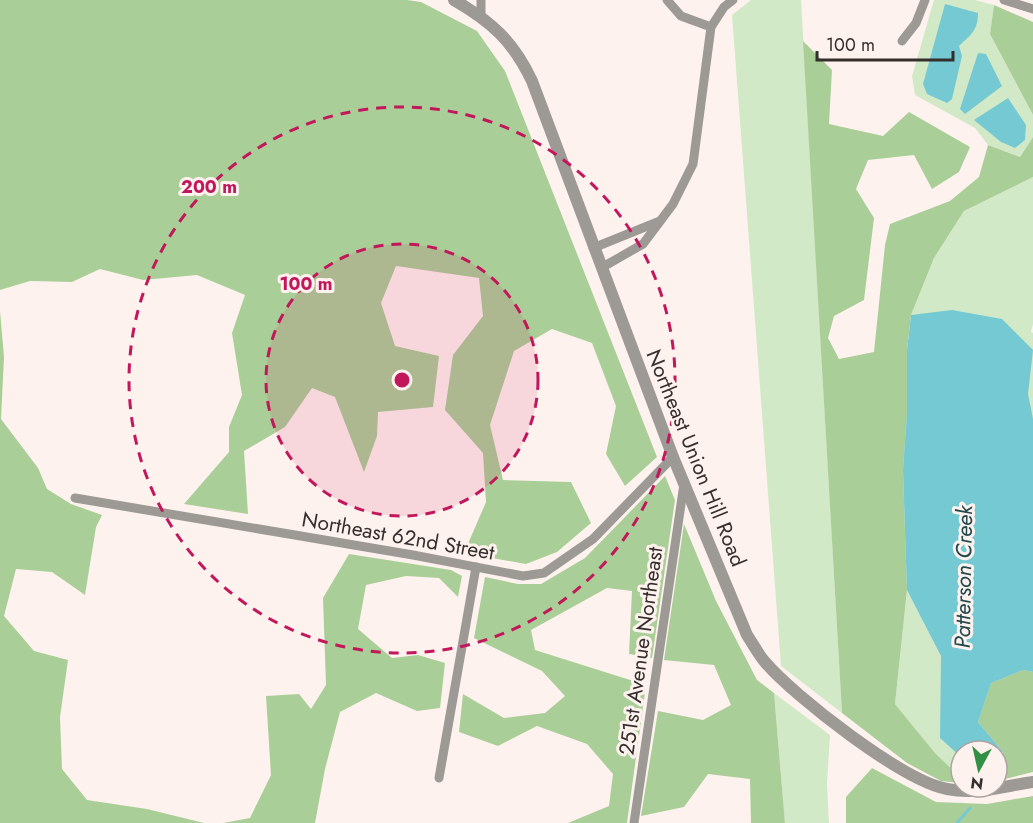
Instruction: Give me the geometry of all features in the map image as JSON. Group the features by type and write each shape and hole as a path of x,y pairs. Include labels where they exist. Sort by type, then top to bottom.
{"street":[{"name":"Northeast Union Hill Road","path":"454,0 481,16 500,31 512,45 532,81 673,457 747,635 764,661 800,695 856,739 914,777 931,785 961,792 976,792 1033,782"},
{"path":"481,0 481,16"},
{"path":"667,0 681,16 711,27"},
{"path":"601,268 643,244 673,204 693,165 711,27 724,7 733,0"},
{"path":"902,41 916,23 925,0"},
{"path":"1005,0 1033,9"},
{"path":"593,248 660,221"},
{"name":"Northeast 62nd Street","path":"75,498 403,553 523,576 544,573 593,539 673,457"},
{"name":"251st Avenue Northeast","path":"634,823 684,484"},
{"path":"439,778 476,567"}],"green space":[{"path":"0,0 407,0 421,2 477,31 505,71 657,457 625,486 606,454 616,406 592,343 552,329 514,351 490,425 503,480 571,482 591,523 557,552 526,564 464,553 486,502 483,453 445,410 453,355 483,316 479,278 396,266 381,303 395,346 439,356 433,407 378,412 377,436 364,472 335,397 312,388 285,427 244,451 248,514 184,504 229,452 229,427 242,395 232,333 245,295 197,275 143,280 100,269 72,282 30,281 0,290"},
{"path":"751,0 801,0 842,713 781,666 732,15"},
{"path":"934,0 975,0 994,5 990,34 1033,115 1033,137 1020,157 988,145 975,128 915,95 912,76"},
{"path":"994,5 1033,22 1033,115 990,34"},
{"path":"803,41 832,70 829,124 883,136 909,112 970,147 959,172 932,189 914,155 868,160 856,189 874,218 864,300 834,316 828,338 839,359 874,352 885,245 890,224 950,201 979,177 988,145 1020,157 1033,137 1033,177 964,211 934,258 911,315 907,350 907,413 903,470 907,590 895,704 949,766 949,782 941,781 907,763 842,713"},
{"path":"1033,177 1033,324 1031,332 1033,333 1033,672 1023,670 978,722 992,739 949,739 949,766 895,704 907,590 903,470 911,315 934,258 964,211"},
{"path":"0,311 4,357 1,419 38,468 47,489 71,504 102,515 96,527 85,595 52,572 16,569 4,616 34,651 68,660 60,717 62,769 87,800 147,809 204,823 0,823"},
{"path":"665,476 675,500 652,658 629,654 632,591 607,588 531,630 535,650 646,685 627,823 568,823 609,806 613,774 587,744 537,726 498,746 459,732 463,694 504,718 545,713 565,696 542,671 474,638 485,577 518,584 541,584 585,558"},
{"path":"684,524 716,601 757,680 774,693 785,823 751,823 750,779 708,774 684,807 641,816 658,711 703,720 731,705 714,665 664,660"},
{"path":"349,554 451,570 462,576 458,597 439,578 406,576 366,585 358,629 392,658 418,655 445,663 440,708 417,711 376,693 340,712 325,769 315,823 223,823 250,818 271,775 266,696 299,694 311,709 326,685 323,598"},
{"path":"1023,670 1033,672 1033,772 1009,778 1009,739 992,739 978,722 991,683"},
{"path":"774,693 830,735 827,784 829,823 785,823"},
{"path":"872,768 936,802 987,804 1033,796 1033,823 846,823 846,797"}],"water":[{"path":"945,4 978,13 975,28 959,46 962,56 952,99 947,103 927,94 923,84"},
{"path":"978,53 986,54 1002,86 965,114 960,109"},
{"path":"1008,98 1026,125 1025,140 1015,148 1001,142 974,120"},
{"path":"952,310 1002,319 1033,350 1028,394 1033,419 1033,672 1023,670 991,683 978,722 992,739 949,739 949,746 940,738 941,656 907,590 903,470 907,413 907,350 911,315"}],"waterway":[{"name":"Patterson Creek","path":"957,823 970,808"}]}
